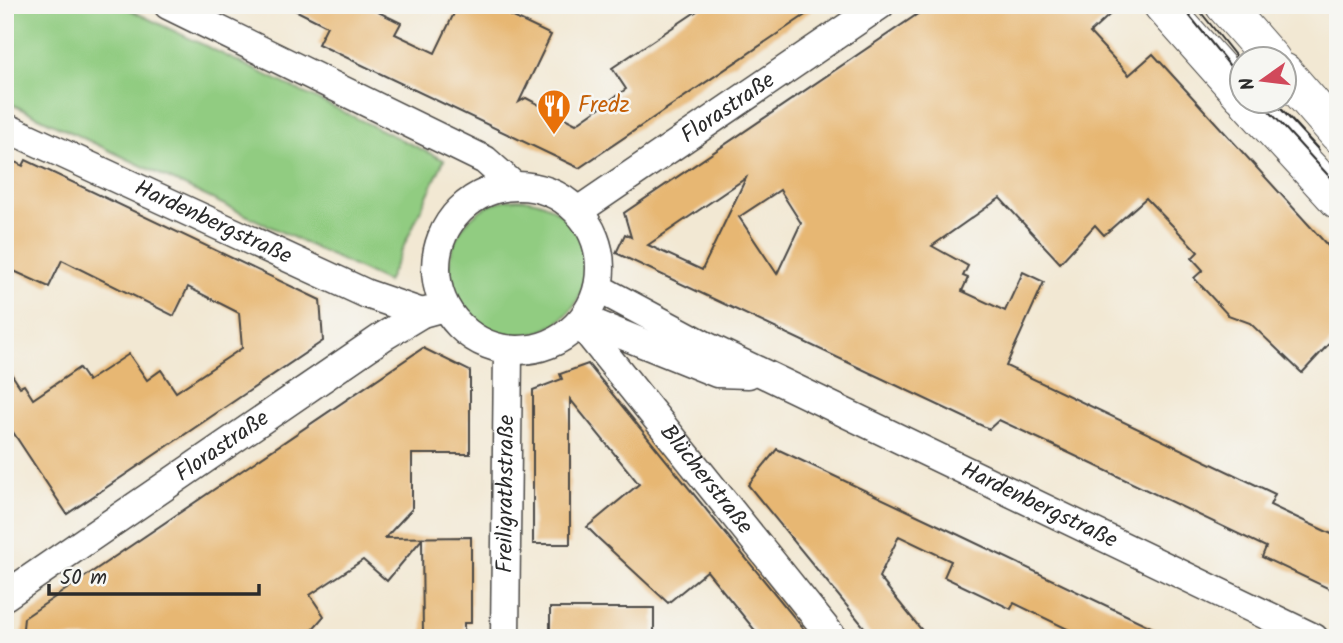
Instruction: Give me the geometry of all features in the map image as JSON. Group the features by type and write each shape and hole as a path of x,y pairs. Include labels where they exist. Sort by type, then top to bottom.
{"main road":[{"path":"1162,5 1228,80"},
{"path":"1224,5 1260,46"},
{"path":"1298,89 1338,134"},
{"path":"1261,116 1338,200"}],"street":[{"path":"168,5 485,160 513,185"},
{"name":"Florastraße","path":"578,211 880,5"},
{"name":"Hardenbergstraße","path":"5,127 367,294 433,310 482,343 508,351 534,350 547,345 559,340 581,321 598,288 598,247 590,228 578,211 548,192 513,185 486,191 462,206 445,227 436,253 433,310"},
{"name":"Hardenbergstraße","path":"598,288 765,374 1314,638"},
{"name":"Florastraße","path":"5,596 384,336 433,310"},
{"name":"Hardenbergstraße","path":"581,321 717,373 765,374"},
{"name":"Blücherstraße","path":"581,321 833,638"},
{"name":"Freiligrathstraße","path":"505,638 508,351"}],"green space":[{"path":"5,5 120,5 444,160 387,282 5,101"},
{"path":"518,199 544,204 566,219 581,241 586,267 581,293 566,315 544,330 518,335 492,330 470,315 455,293 450,267 455,241 470,219 492,204"}],"building":[{"path":"285,5 364,5 401,23 395,34 435,53 458,5 488,5 551,35 519,102 526,98 576,124 626,89 612,68 706,5 820,5 579,168 318,44 327,26"},
{"path":"931,5 1120,5 1090,33 1129,75 1153,54 1338,257 1338,334 1302,373 1250,323 1228,315 1194,278 1203,270 1192,258 1198,252 1146,198 1104,235 1095,225 1060,263 1000,198 932,246 968,266 963,276 968,278 962,291 1005,311 1023,272 1044,282 1006,366 1275,494 1270,505 1338,537 1338,593 1262,557 1266,547 1044,441 999,420 989,429 616,253 625,234 631,237 624,213","holes":["746,178 702,270 648,245","780,190 801,223 777,274 739,217"]},
{"path":"5,157 23,166 26,160 320,300 323,341 67,514 5,420 5,364 20,387 24,385 33,399 79,368 88,381 129,354 147,380 161,370 176,392 242,348 239,313 188,287 174,316 62,260 49,287 5,267"},
{"path":"423,348 470,371 470,454 412,454 412,509 385,538 471,537 471,623 464,623 464,638 423,638 422,539 387,581 363,560 310,595 324,616 305,638 22,638 24,618"},
{"path":"588,364 811,638 761,638 707,571 668,603 598,538 587,527 639,484 570,399 570,544 533,544 533,390 562,379 560,374"},
{"path":"777,449 1174,638 1086,638 1014,603 1011,609 944,577 951,561 899,536 879,577 928,638 873,638 748,485"},
{"path":"550,608 654,608 654,638 550,638"}],"tram line":[{"path":"1181,5 1228,64"},
{"path":"1195,5 1228,46"},
{"path":"1274,116 1338,186"},
{"path":"1288,116 1319,150"}],"place":[{"name":"Fredz","path":"554,136"}]}
